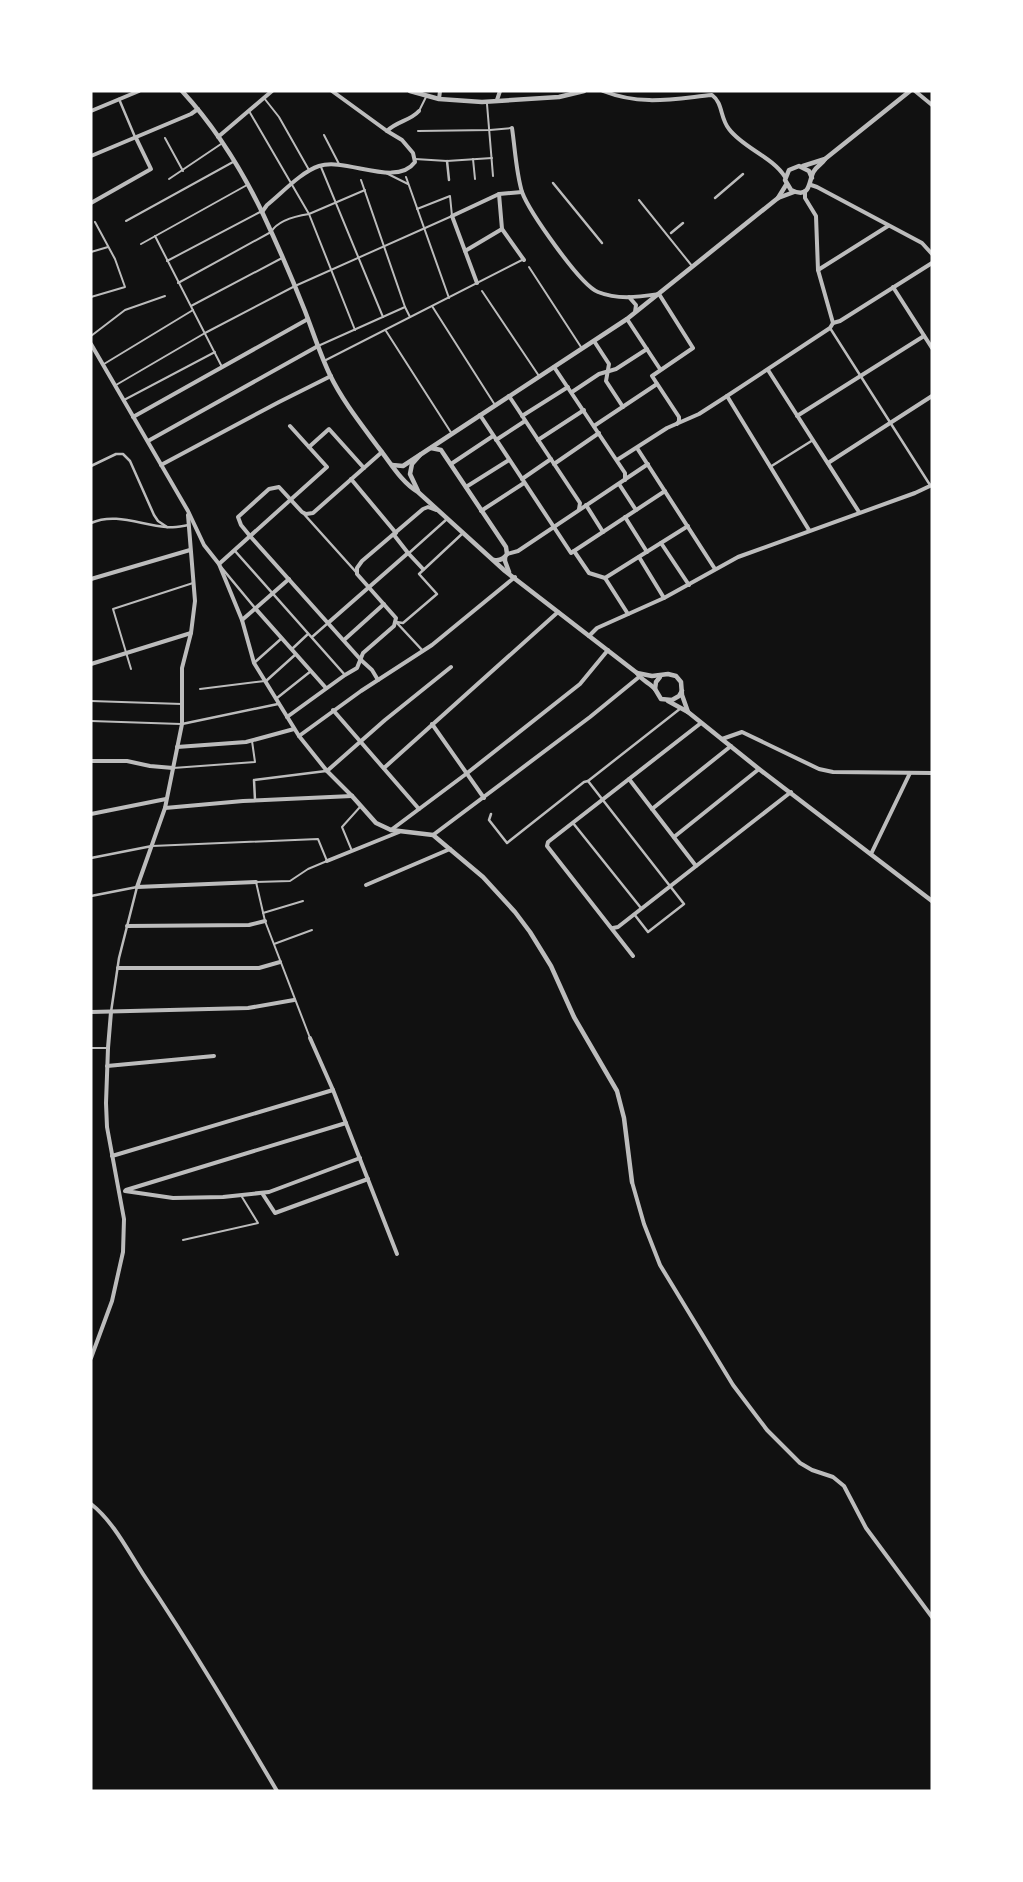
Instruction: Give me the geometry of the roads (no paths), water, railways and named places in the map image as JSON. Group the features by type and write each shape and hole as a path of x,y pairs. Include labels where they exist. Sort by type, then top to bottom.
{"street":[{"path":"91,111 139,91"},
{"path":"182,91 198,109 222,143 262,212 295,286 330,376 351,410 392,466 412,488 505,571 509,572 651,684 658,696 688,712 932,901"},
{"path":"218,137 272,91"},
{"path":"262,212 309,171 321,166 339,164 384,172 405,170 413,165 415,159 413,153 402,140 332,91"},
{"path":"410,91 439,99 464,102 559,97 584,91"},
{"path":"439,99 440,91"},
{"path":"497,100 500,91"},
{"path":"557,96 562,91"},
{"path":"603,91 630,100 649,101 712,94 719,103 725,123 729,129 786,176"},
{"path":"392,466 403,466 627,320 778,198 785,190 786,176 792,167 803,166 825,158 910,91"},
{"path":"915,91 932,105"},
{"path":"91,203 151,169 119,99"},
{"path":"91,156 191,114 198,109"},
{"path":"388,131 394,124 414,117 419,111"},
{"path":"512,128 522,192 554,243 585,283 596,291 629,298 641,298 659,294"},
{"path":"778,198 794,192 805,191 811,185 814,171 825,158"},
{"path":"447,161 449,180"},
{"path":"803,166 809,171 812,178"},
{"path":"715,198 743,174"},
{"path":"553,183 602,243"},
{"path":"786,184 794,192"},
{"path":"811,185 922,243 932,254"},
{"path":"805,191 805,198 816,216 818,270 833,323"},
{"path":"477,283 452,216 499,194 522,192"},
{"path":"499,194 502,230 524,260"},
{"path":"671,233 683,223"},
{"path":"818,270 888,226"},
{"path":"465,251 502,230"},
{"path":"617,460 667,428 727,396 830,328 833,323 840,321 932,263"},
{"path":"893,287 932,348"},
{"path":"659,294 693,348 652,376 678,415 679,421 677,424"},
{"path":"629,298 636,304 634,314"},
{"path":"134,417 308,319"},
{"path":"627,320 660,369"},
{"path":"589,636 597,628 664,598 745,554 915,493 931,485 830,328"},
{"path":"797,416 924,336"},
{"path":"594,342 609,364 606,381 623,407"},
{"path":"91,344 116,384 160,465 188,511 204,544 255,608 326,688"},
{"path":"148,442 318,346"},
{"path":"91,349 100,358"},
{"path":"572,392 599,374 616,369 647,349"},
{"path":"554,367 617,460 625,473 625,480"},
{"path":"768,370 859,512"},
{"path":"160,465 330,376"},
{"path":"594,426 657,384"},
{"path":"522,416 568,387"},
{"path":"508,396 580,502 580,507 577,511"},
{"path":"727,396 809,530"},
{"path":"828,462 932,396"},
{"path":"538,440 584,410"},
{"path":"480,415 572,552 589,573 605,578 628,614"},
{"path":"451,464 526,421"},
{"path":"219,564 328,467 290,426"},
{"path":"309,447 329,429 364,468"},
{"path":"481,511 523,481 599,433"},
{"path":"770,467 812,440"},
{"path":"430,448 436,447 441,450 506,547 505,562 509,572"},
{"path":"637,448 715,569"},
{"path":"302,512 306,514 313,513 382,452"},
{"path":"91,466 116,454 123,454 130,461 154,515 167,528"},
{"path":"418,492 410,474 412,464 420,455"},
{"path":"466,487 509,460"},
{"path":"494,560 500,560 518,551 648,464"},
{"path":"351,479 408,553 423,569"},
{"path":"619,484 636,510"},
{"path":"378,680 372,670 241,525 238,518 241,514 269,489 279,486 369,586 396,618 396,622 423,651"},
{"path":"572,552 665,491"},
{"path":"586,505 603,532"},
{"path":"357,574 358,564 426,508 431,507 437,510"},
{"path":"91,1358 112,1302 122,1252 124,1219 107,1127 107,1066 111,1012 127,926 137,886 165,808 182,724 182,668 191,633 195,601 188,511"},
{"path":"625,517 647,552"},
{"path":"91,523 99,519 110,518 167,528 189,524"},
{"path":"312,637 447,519"},
{"path":"605,578 688,526"},
{"path":"396,622 403,623 437,594 419,574 463,533"},
{"path":"661,543 689,585"},
{"path":"91,580 190,550"},
{"path":"235,551 345,675"},
{"path":"639,557 664,598"},
{"path":"219,564 242,620 254,663 277,698 294,729 327,771 376,823 391,830 433,835 450,849 483,877 515,912 541,948 574,1017 617,1091 624,1118 632,1182 644,1224 660,1265 733,1385 767,1430 800,1463 812,1470 833,1477 844,1486 866,1528 932,1617"},
{"path":"299,736 333,710 432,645 515,578"},
{"path":"242,620 289,579"},
{"path":"344,640 384,604"},
{"path":"384,768 558,612"},
{"path":"287,717 357,668 367,648 394,626 396,622"},
{"path":"91,664 191,633"},
{"path":"292,649 308,634"},
{"path":"254,663 282,638"},
{"path":"391,830 466,774 580,684 608,650"},
{"path":"266,681 296,654"},
{"path":"255,800 254,780 327,771 451,667"},
{"path":"277,698 311,671"},
{"path":"433,835 590,717 638,675 661,676 668,674 676,676 681,682 688,712"},
{"path":"655,689 656,682 661,676"},
{"path":"668,701 676,699 682,689"},
{"path":"182,724 280,703"},
{"path":"491,814 489,820 507,842 686,704"},
{"path":"333,710 419,809"},
{"path":"633,956 547,846 548,842 701,723"},
{"path":"432,724 484,798"},
{"path":"177,747 252,741 294,729"},
{"path":"722,739 742,732 818,769 833,772 932,773"},
{"path":"652,809 731,746"},
{"path":"91,761 127,761 173,768"},
{"path":"674,837 760,769"},
{"path":"871,854 910,773"},
{"path":"629,779 696,866"},
{"path":"588,781 684,904 648,932 634,914"},
{"path":"613,928 634,914 791,792"},
{"path":"165,808 255,800 352,796"},
{"path":"91,814 166,799"},
{"path":"573,823 641,908"},
{"path":"327,861 401,831"},
{"path":"91,858 152,846"},
{"path":"366,885 450,849"},
{"path":"91,896 137,886 256,882"},
{"path":"127,926 249,925 265,920"},
{"path":"118,968 259,968 280,962"},
{"path":"91,1012 248,1008 294,1000"},
{"path":"310,1038 333,1090 397,1254"},
{"path":"107,1066 214,1056"},
{"path":"112,1156 333,1090"},
{"path":"119,1192 346,1123"},
{"path":"125,1191 173,1198 223,1198 262,1193 360,1158"},
{"path":"262,1193 275,1213 368,1179"},
{"path":"91,1504 115,1531 182,1632 277,1791"}],"lane":[{"path":"419,111 427,95"},
{"path":"264,98 279,117 309,171"},
{"path":"486,101 494,176"},
{"path":"249,111 309,214 355,330"},
{"path":"418,131 512,128"},
{"path":"324,134 339,164"},
{"path":"165,138 183,171"},
{"path":"169,179 222,143"},
{"path":"415,159 447,161 492,158"},
{"path":"473,159 474,179"},
{"path":"126,221 233,162"},
{"path":"321,166 383,317"},
{"path":"384,172 409,184"},
{"path":"406,177 449,298"},
{"path":"361,180 410,318"},
{"path":"141,244 247,185"},
{"path":"178,283 271,232 275,225 299,215 309,214 365,190"},
{"path":"116,384 205,333 295,286 452,216 450,196 417,209"},
{"path":"638,200 693,267"},
{"path":"167,261 262,212"},
{"path":"91,297 125,287 109,246 95,222"},
{"path":"155,236 222,367"},
{"path":"91,252 109,246"},
{"path":"191,306 282,257"},
{"path":"324,361 524,260"},
{"path":"528,267 582,349"},
{"path":"482,291 539,376"},
{"path":"91,336 125,310 165,296"},
{"path":"432,306 495,405"},
{"path":"318,346 405,307"},
{"path":"104,364 193,310"},
{"path":"385,330 452,434"},
{"path":"124,400 215,352"},
{"path":"131,669 113,609 195,582"},
{"path":"200,689 266,681"},
{"path":"91,701 182,704"},
{"path":"91,721 182,724"},
{"path":"173,768 255,762 252,741"},
{"path":"352,850 342,826 361,807"},
{"path":"152,846 318,839 327,861 308,869 290,880 256,882 265,920 310,1038"},
{"path":"263,912 303,901"},
{"path":"274,944 312,930"},
{"path":"91,1048 108,1048"},
{"path":"182,1240 258,1223 241,1195"}]}
